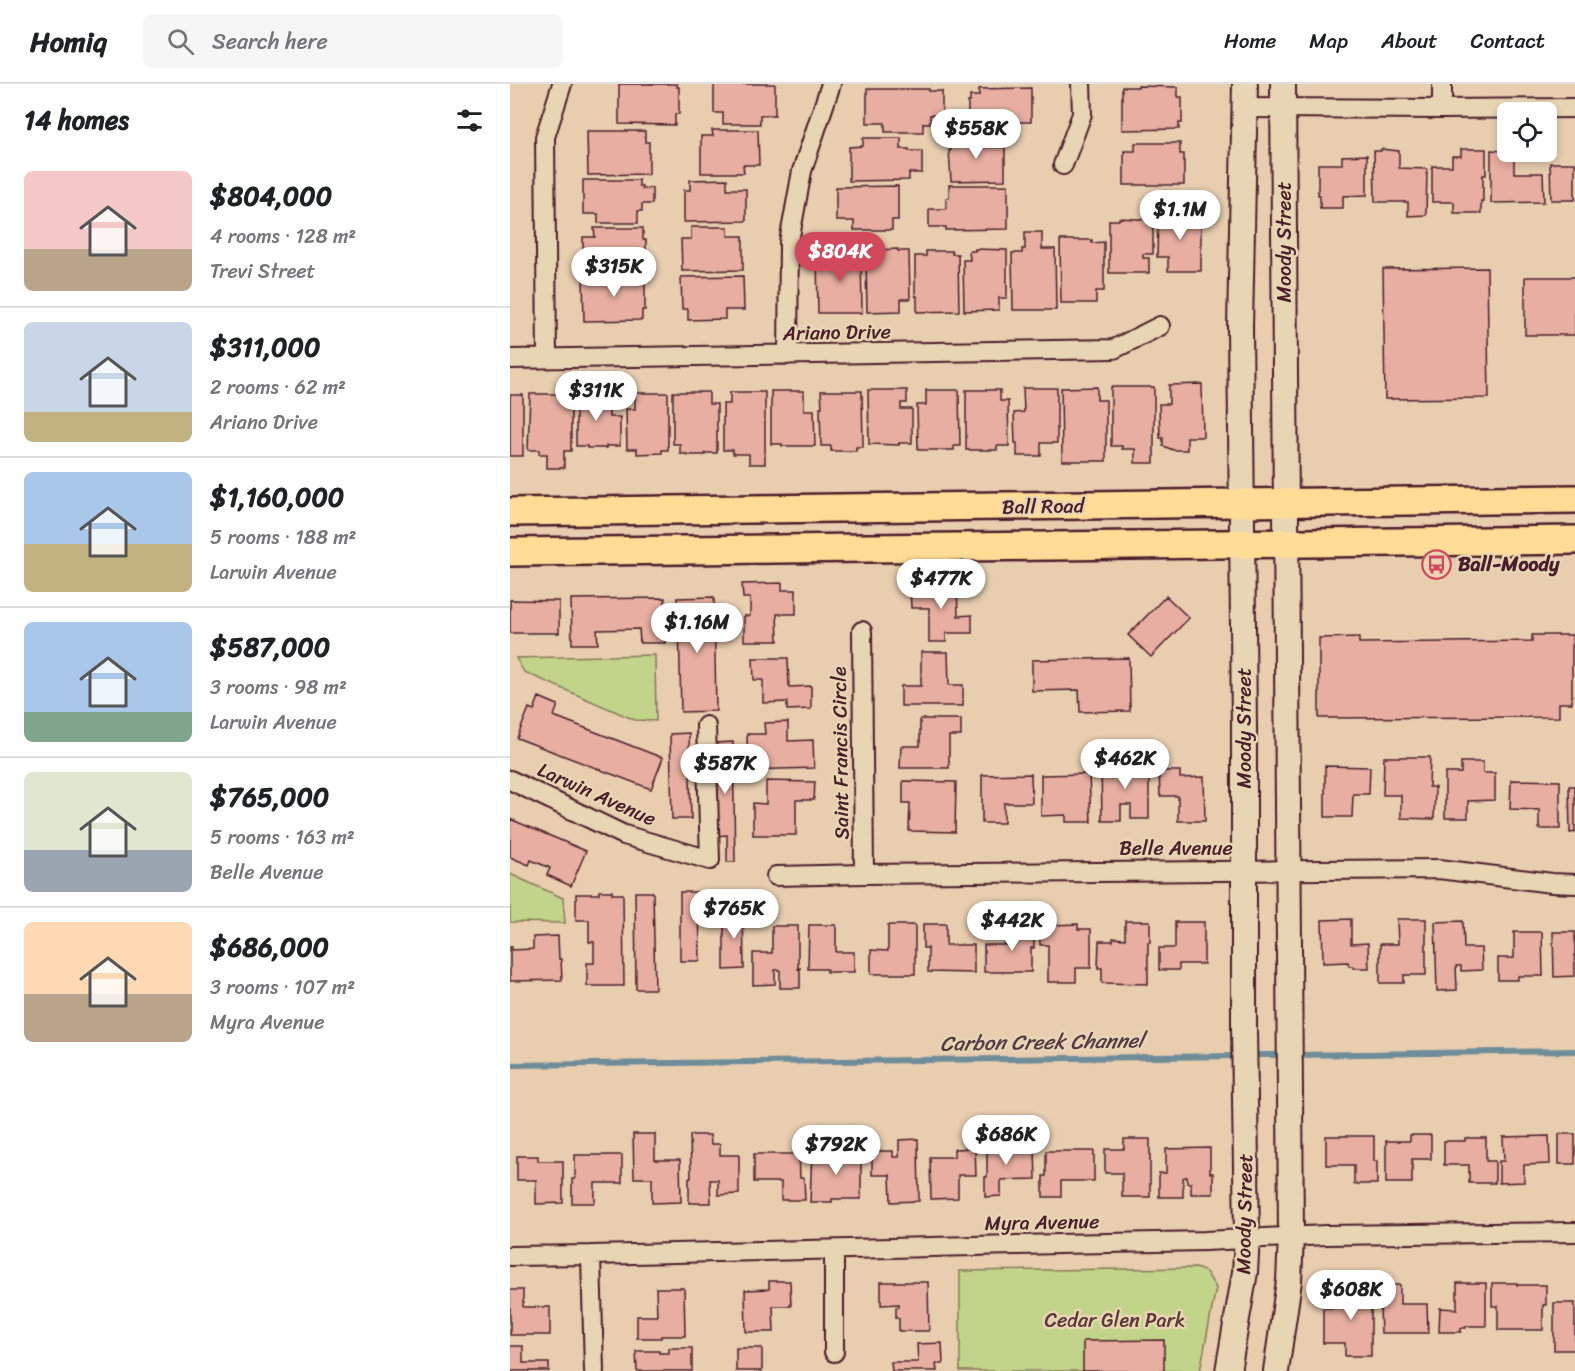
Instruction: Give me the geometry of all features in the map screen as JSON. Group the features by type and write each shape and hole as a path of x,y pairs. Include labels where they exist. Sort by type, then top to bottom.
{"main road":[{"name":"Moody Street","path":"1228,1371 1245,1272 1247,1238 1240,315 1245,96"},
{"name":"Moody Street","path":"1276,1371 1288,1281 1291,1236 1283,96"},
{"name":"Ball Road","path":"510,512 1575,499"},
{"name":"Ball Road","path":"510,552 1575,540"}],"street":[{"path":"547,358 545,137 562,84"},
{"path":"788,355 789,242 802,171 831,84"},
{"path":"1063,165 1082,114 1081,84"},
{"path":"1442,84 1442,109"},
{"path":"1245,96 1283,96 1442,109 1575,108"},
{"name":"Ariano Drive","path":"510,359 1114,349 1160,326"},
{"name":"Saint Francis Circle","path":"862,631 864,874"},
{"name":"Larwin Avenue","path":"510,780 624,835 710,861 706,726"},
{"name":"Belle Avenue","path":"776,876 1439,869 1552,884 1575,884"},
{"name":"Myra Avenue","path":"510,1256 834,1250 1291,1236 1575,1232"},
{"path":"834,1250 834,1352"},
{"path":"591,1256 594,1371"}],"green space":[{"path":"655,655 656,721 635,720 524,672 516,658"},
{"path":"510,874 563,898 565,923 510,922"},
{"name":"Cedar Glen Park","path":"1196,1268 1206,1272 1216,1288 1200,1371 960,1371 960,1271"}],"building":[{"path":"619,84 677,84 679,114 675,114 675,125 619,124"},
{"path":"714,84 775,84 775,115 760,115 760,124 723,124 723,113 714,113"},
{"path":"1122,87 1178,87 1178,97 1182,97 1182,123 1179,123 1179,129 1122,130"},
{"path":"1031,88 1031,122 1019,122 1019,131 970,132 968,102 970,102 970,96 979,96 979,89"},
{"path":"867,89 942,91 942,115 930,115 930,123 923,123 923,132 885,132 885,123 867,123"},
{"path":"712,130 758,130 759,165 743,165 744,173 701,173 701,136 713,136"},
{"path":"587,131 645,131 645,142 649,142 649,174 588,175"},
{"path":"951,137 985,137 985,147 1005,147 1005,180 951,181 949,150 951,150"},
{"path":"863,138 901,138 901,149 922,151 922,173 909,173 909,180 849,181 849,147 863,146"},
{"path":"1135,143 1180,143 1180,154 1184,154 1184,185 1124,185 1124,151 1135,151"},
{"path":"1381,149 1399,151 1399,168 1427,169 1426,215 1408,216 1408,202 1375,202 1374,151 1381,151"},
{"path":"1461,149 1486,149 1486,175 1483,175 1481,213 1454,213 1454,202 1432,202 1432,166 1452,166 1452,156 1461,156"},
{"path":"1491,150 1497,151 1497,162 1514,162 1514,173 1543,173 1544,202 1491,203"},
{"path":"1367,155 1367,195 1343,196 1343,208 1320,208 1318,164 1342,164 1342,156"},
{"path":"1550,163 1575,163 1575,200 1551,200"},
{"path":"727,179 727,189 746,189 746,221 684,222 684,190 690,190 690,180"},
{"path":"583,180 639,180 639,186 642,186 642,189 652,188 652,204 642,204 642,211 638,211 638,223 598,223 598,214 583,214"},
{"path":"949,185 1008,185 1008,229 946,230 946,227 929,227 929,209 946,209"},
{"path":"898,186 898,220 892,220 892,230 854,230 854,221 836,221 836,187"},
{"path":"1168,212 1194,212 1194,215 1201,215 1201,271 1168,271 1168,257 1157,257 1158,217 1168,217"},
{"path":"1119,218 1153,220 1153,254 1143,254 1143,258 1149,258 1149,273 1109,273 1109,220 1119,220"},
{"path":"691,227 728,227 728,236 743,236 743,270 682,271 681,239 691,239"},
{"path":"594,228 643,228 646,255 643,255 643,265 634,265 634,273 583,273 583,237 595,237"},
{"path":"1025,232 1042,232 1042,249 1055,249 1056,310 1013,310 1012,253 1022,253 1022,249 1025,249"},
{"path":"1060,240 1104,242 1104,291 1096,291 1096,303 1061,303"},
{"path":"898,249 898,251 909,251 910,299 901,299 901,311 867,312 866,261 872,261 872,252"},
{"path":"975,249 1007,250 1007,298 999,298 999,310 964,311 963,260 970,260 969,251 975,251"},
{"path":"861,251 862,313 818,313 817,255 828,255 828,252"},
{"path":"926,251 952,251 952,254 958,254 959,311 917,312 915,256 926,256"},
{"path":"1487,268 1489,398 1385,399 1383,269"},
{"path":"645,276 645,310 642,310 642,320 584,321 583,277"},
{"path":"743,276 744,310 725,310 725,319 688,320 688,309 682,309 681,277"},
{"path":"1525,277 1575,277 1575,335 1525,335"},
{"path":"1202,384 1203,437 1187,437 1187,450 1173,450 1163,446 1163,438 1160,438 1159,404 1169,404 1169,385"},
{"path":"1097,387 1097,400 1106,400 1106,461 1062,461 1061,388"},
{"path":"1111,387 1154,387 1154,463 1135,463 1135,449 1111,446"},
{"path":"1023,388 1057,388 1057,443 1041,443 1041,456 1017,456 1014,413 1024,412"},
{"path":"868,390 907,390 907,403 901,403 901,409 912,409 912,443 869,444"},
{"path":"926,390 959,390 960,446 954,446 954,450 918,450 917,405 926,405"},
{"path":"966,390 1000,390 1000,401 1008,401 1009,446 997,446 997,450 966,450"},
{"path":"771,391 804,391 804,410 814,410 815,446 771,444"},
{"path":"821,391 862,391 863,447 856,447 856,451 831,451 831,446 821,446"},
{"path":"673,392 709,392 709,404 717,404 717,453 680,454 680,444 673,444"},
{"path":"730,392 765,392 765,464 749,464 749,454 733,454 733,450 723,450 723,404 730,404"},
{"path":"635,393 668,393 668,450 662,450 662,453 637,454 637,449 627,449 626,409 635,409"},
{"path":"530,394 571,394 571,451 564,451 564,468 547,468 547,454 539,454 539,450 528,450"},
{"path":"576,394 609,394 609,417 620,417 620,446 587,448 587,446 576,446"},
{"path":"510,395 523,395 523,456 510,456"},
{"path":"782,583 782,590 796,590 796,614 777,614 778,641 744,641 744,616 750,616 750,598 743,598 742,584"},
{"path":"957,584 958,616 972,615 972,633 946,633 946,642 929,642 929,608 911,608 910,585"},
{"path":"1166,596 1189,618 1151,657 1128,635"},
{"path":"714,597 716,711 681,712 677,598"},
{"path":"665,598 665,643 640,643 639,629 597,630 598,644 572,644 571,599"},
{"path":"510,600 559,601 559,633 510,633"},
{"path":"1532,635 1572,635 1572,703 1559,703 1559,717 1319,718 1319,638 1359,637 1359,643 1532,641"},
{"path":"921,652 948,652 949,685 963,685 963,706 901,706 901,686 921,686"},
{"path":"753,658 788,658 789,687 811,686 811,709 787,710 787,702 763,703 763,680 754,680"},
{"path":"1129,658 1130,711 1080,712 1079,690 1032,691 1032,660"},
{"path":"539,697 558,705 554,716 663,758 651,789 517,738 529,708 534,710"},
{"path":"920,719 961,719 961,736 949,736 949,768 900,768 901,746 920,746"},
{"path":"788,722 788,741 813,740 814,768 748,770 747,734 765,734 764,723"},
{"path":"689,733 691,819 672,819 670,734"},
{"path":"733,742 735,862 727,862 727,835 715,836 713,743"},
{"path":"1384,757 1430,757 1429,787 1435,787 1434,819 1401,818 1401,795 1383,795"},
{"path":"1461,762 1483,762 1483,773 1495,773 1495,800 1468,801 1468,818 1445,818 1445,773 1461,773"},
{"path":"1149,763 1149,819 1131,819 1131,805 1121,805 1121,821 1102,821 1101,764"},
{"path":"1325,766 1370,767 1369,794 1353,794 1352,817 1325,817"},
{"path":"1159,771 1180,771 1180,778 1204,777 1205,821 1178,821 1178,796 1160,796"},
{"path":"1031,774 1032,803 1004,803 1004,823 982,823 982,775"},
{"path":"1089,774 1091,822 1066,822 1066,815 1041,816 1041,775"},
{"path":"1511,780 1560,781 1560,829 1539,829 1539,810 1510,809"},
{"path":"766,781 815,782 814,800 796,800 796,835 753,835 753,803 766,804"},
{"path":"903,781 956,782 955,832 909,831 910,803 903,803"},
{"path":"1569,786 1575,786 1575,832 1570,833"},
{"path":"510,819 586,851 571,886 547,875 550,868 531,860 529,865 510,857"},
{"path":"599,891 623,894 624,986 587,986 587,963 594,963 594,942 589,942 589,920 576,920 576,894 599,894"},
{"path":"635,892 653,892 655,989 636,989"},
{"path":"680,892 699,892 700,961 680,961"},
{"path":"724,909 743,909 744,969 724,970"},
{"path":"1351,919 1351,944 1368,943 1369,968 1353,968 1348,962 1323,963 1322,920"},
{"path":"1397,919 1426,919 1426,975 1404,975 1404,983 1380,983 1380,944 1398,944"},
{"path":"1125,921 1150,921 1148,984 1102,983 1102,968 1098,968 1099,941 1113,941 1113,938 1125,939"},
{"path":"1463,921 1464,948 1481,948 1482,970 1461,971 1461,966 1456,966 1457,990 1437,991 1435,922"},
{"path":"1052,922 1052,925 1078,924 1078,929 1091,929 1091,968 1076,968 1076,982 1048,982 1048,945 1040,945 1039,923"},
{"path":"1175,922 1204,922 1204,964 1179,964 1179,970 1159,970 1159,948 1175,948"},
{"path":"923,924 946,924 946,945 974,945 974,973 928,972 928,948 923,948"},
{"path":"1011,924 1034,924 1031,972 984,972 984,945 1012,945"},
{"path":"809,925 836,925 836,952 854,952 854,972 808,969"},
{"path":"888,925 915,925 915,974 871,974 871,950 888,951"},
{"path":"772,926 798,926 800,988 780,988 780,970 775,970 775,984 753,985 753,953 772,953"},
{"path":"1514,932 1542,932 1543,976 1518,976 1518,980 1498,980 1498,958 1514,958"},
{"path":"1553,932 1575,932 1575,976 1554,977"},
{"path":"558,936 562,980 510,981 510,947 512,950 533,949 533,937"},
{"path":"633,1134 655,1134 655,1160 680,1160 681,1202 652,1203 652,1178 634,1178"},
{"path":"1559,1134 1575,1134 1575,1164 1559,1164"},
{"path":"690,1135 710,1135 711,1144 720,1144 720,1155 739,1155 739,1194 718,1195 718,1180 710,1180 711,1203 689,1203"},
{"path":"1410,1135 1431,1135 1431,1159 1412,1159 1412,1183 1386,1183 1386,1141 1410,1141"},
{"path":"1004,1136 1005,1151 1035,1151 1036,1179 1001,1180 1001,1196 985,1197 987,1137"},
{"path":"1326,1136 1374,1136 1377,1184 1354,1184 1354,1165 1326,1165"},
{"path":"1549,1136 1550,1164 1524,1165 1524,1182 1499,1183 1499,1161 1504,1161 1503,1137"},
{"path":"1465,1138 1486,1138 1486,1161 1495,1161 1495,1183 1469,1183 1469,1165 1444,1165 1444,1141 1465,1141"},
{"path":"918,1139 919,1201 891,1202 890,1175 872,1175 872,1151 893,1151 893,1157 899,1157 899,1140"},
{"path":"1124,1139 1150,1139 1150,1197 1122,1197 1122,1173 1105,1173 1105,1149 1124,1149"},
{"path":"975,1148 976,1175 958,1175 958,1198 931,1199 930,1157 954,1157 954,1149"},
{"path":"1210,1148 1213,1194 1191,1194 1191,1183 1187,1183 1187,1177 1185,1177 1183,1178 1183,1197 1159,1197 1159,1173 1166,1173 1166,1149"},
{"path":"812,1151 861,1151 861,1199 810,1202"},
{"path":"1046,1151 1094,1151 1094,1181 1061,1181 1061,1197 1043,1197"},
{"path":"754,1154 799,1154 800,1178 804,1178 805,1200 781,1200 781,1182 754,1182"},
{"path":"575,1155 622,1155 622,1183 595,1183 595,1203 572,1203"},
{"path":"517,1156 538,1156 538,1161 563,1161 563,1203 536,1204 536,1180 517,1180"},
{"path":"769,1281 790,1281 791,1306 773,1306 774,1332 746,1332 745,1290 769,1289"},
{"path":"881,1282 928,1282 929,1331 899,1331 896,1307 899,1307 899,1304 881,1305"},
{"path":"1457,1283 1486,1283 1486,1326 1466,1326 1466,1328 1461,1328 1461,1332 1439,1332 1440,1308 1457,1309"},
{"path":"1492,1283 1546,1285 1543,1330 1498,1330 1498,1306 1492,1306"},
{"path":"1342,1285 1371,1285 1371,1356 1345,1356 1345,1343 1323,1343 1323,1308 1342,1308"},
{"path":"1377,1285 1400,1285 1400,1304 1427,1304 1428,1333 1381,1333 1380,1308 1377,1308"},
{"path":"656,1288 684,1288 685,1336 637,1338 637,1316 657,1316"},
{"path":"510,1290 523,1290 523,1307 550,1307 550,1335 510,1335"},
{"path":"1554,1303 1575,1303 1575,1350 1554,1350"},
{"path":"1164,1340 1164,1371 1083,1371 1083,1341"},
{"path":"942,1343 943,1364 936,1364 937,1371 892,1371 891,1362 918,1362 917,1344"},
{"path":"510,1346 523,1346 523,1363 549,1363 549,1371 510,1371"},
{"path":"669,1348 692,1348 692,1371 637,1371 636,1351 669,1353"},
{"path":"736,1348 762,1348 762,1371 736,1371"}],"waterway":[{"name":"Carbon Creek Channel","path":"1294,1055 1575,1051"},
{"name":"Carbon Creek Channel","path":"1249,1055 1283,1055"},
{"name":"Carbon Creek Channel","path":"510,1065 1238,1056"}],"place":[{"name":"Ball-Moody","path":"1437,564"}]}
